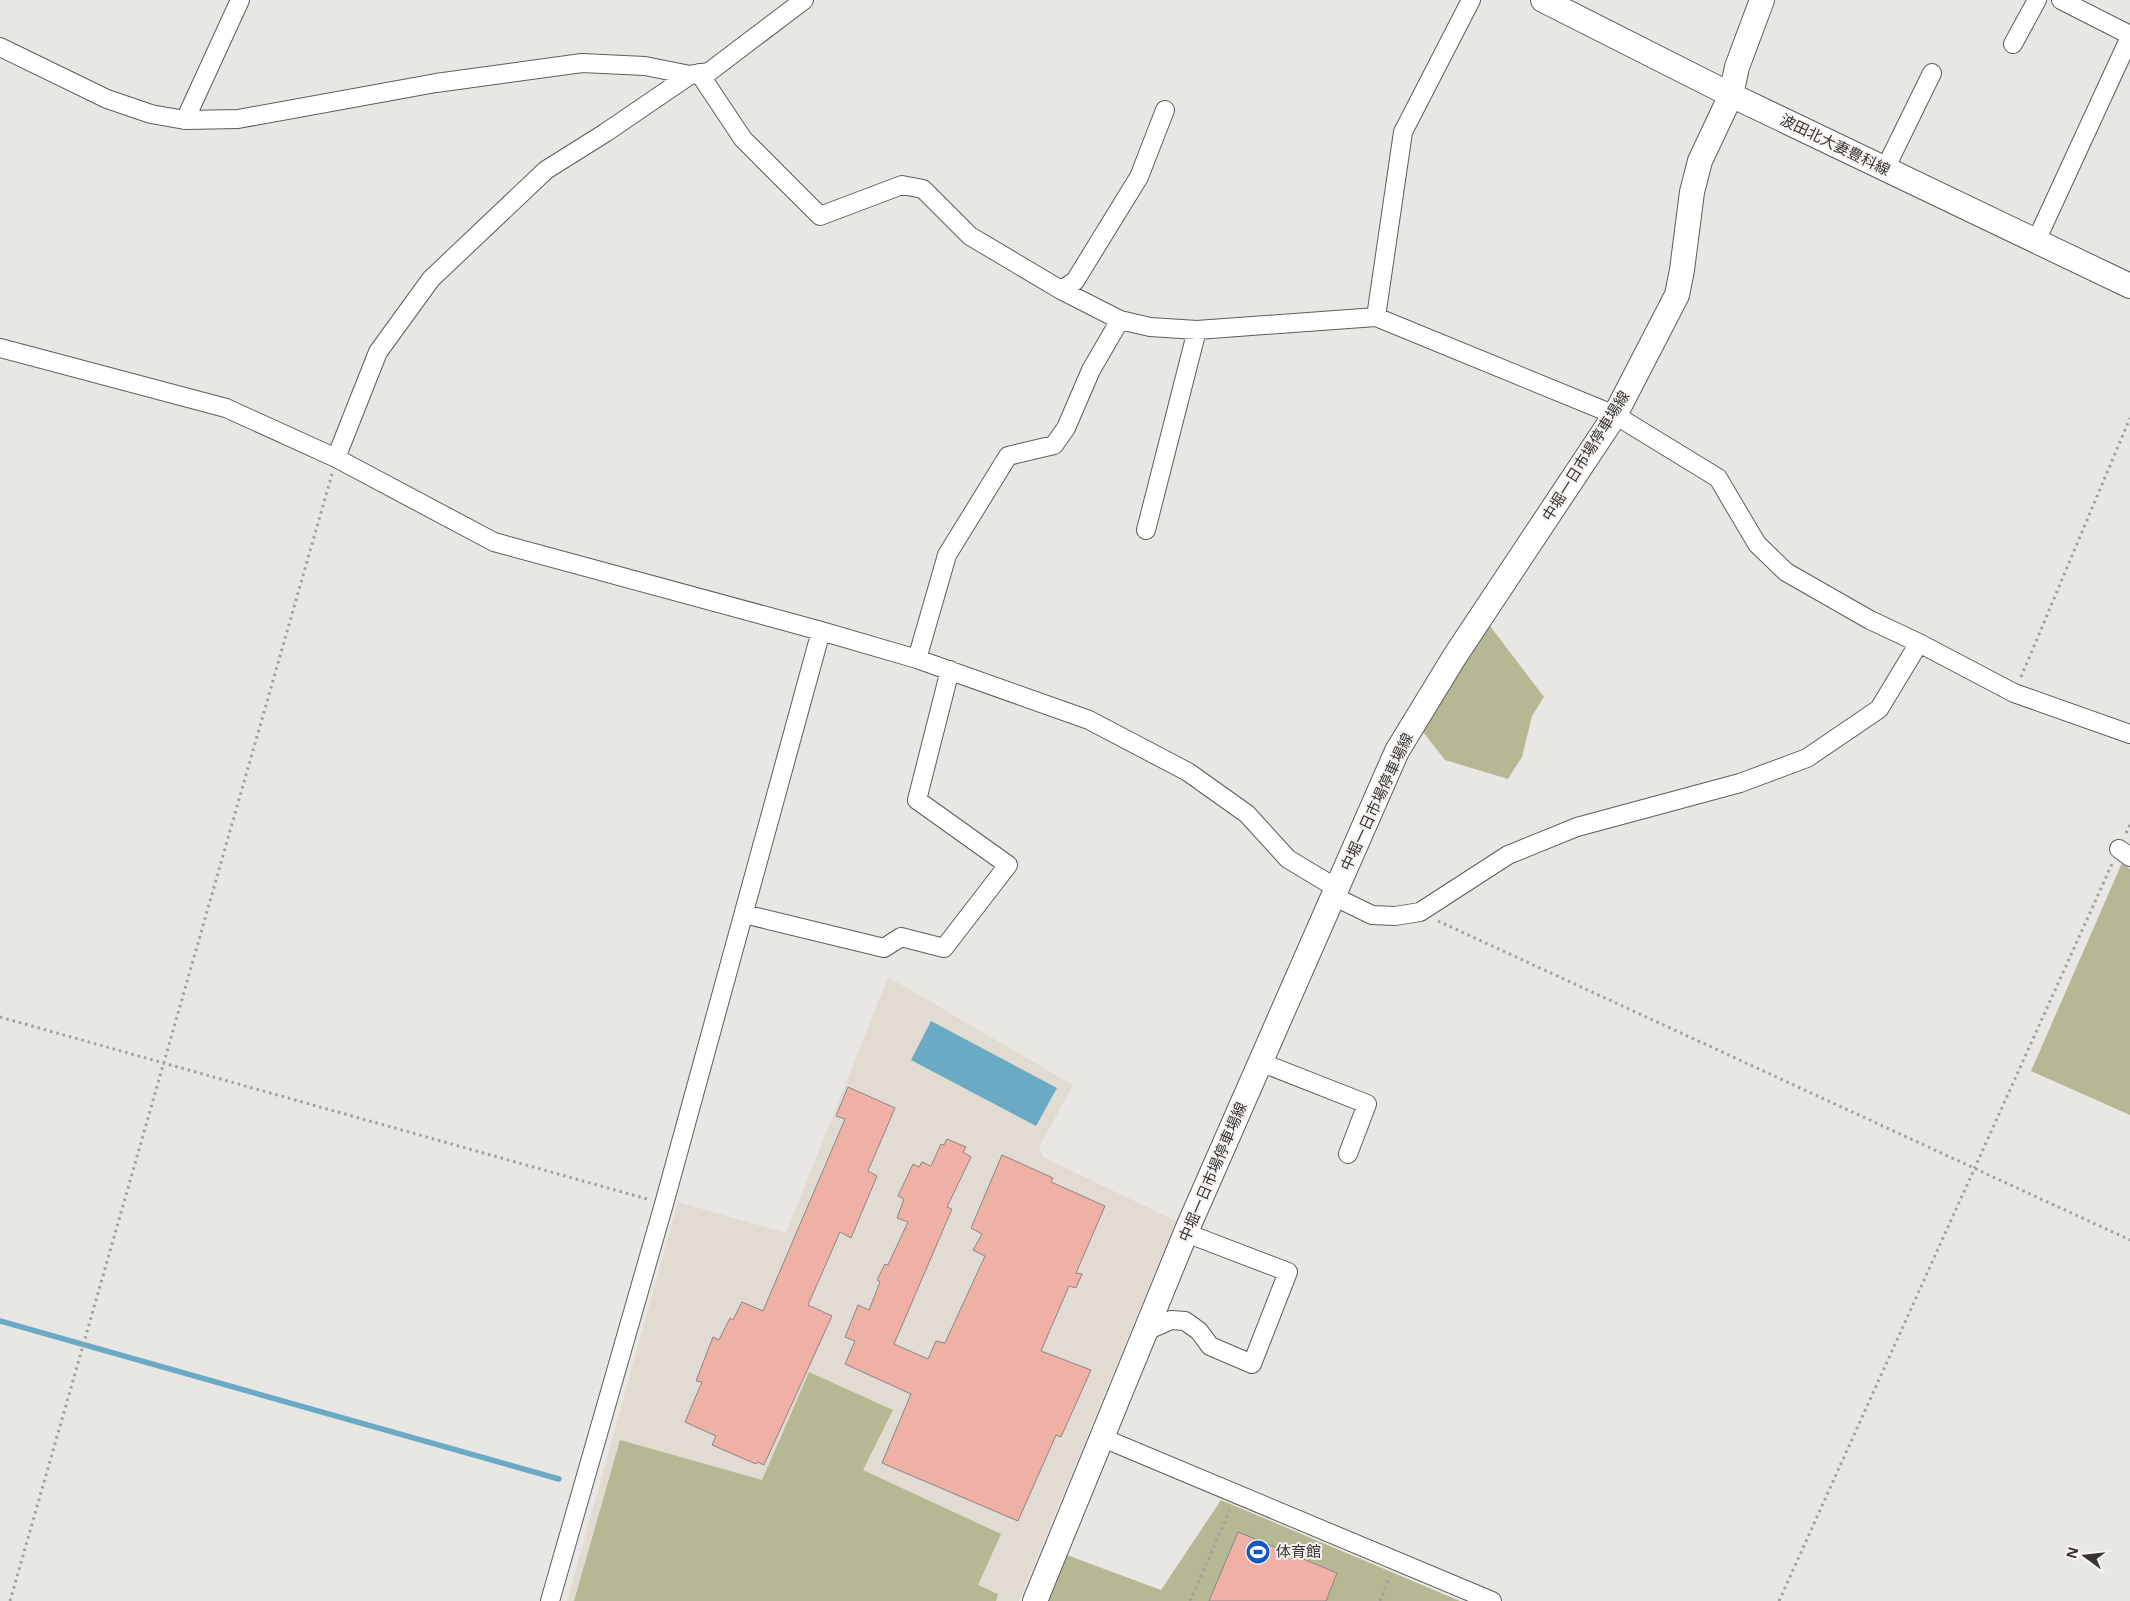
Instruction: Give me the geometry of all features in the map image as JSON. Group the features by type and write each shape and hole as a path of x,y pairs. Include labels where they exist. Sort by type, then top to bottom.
{"main road":[{"name":"波田北大妻豊科線","path":"1543,0 1731,95 2130,286"},
{"name":"中堀一日市場停車場線","path":"1035,1601 1186,1233 1398,751 1455,656 1615,415 1677,295 1692,192 1700,161 1731,95 1737,67 1762,0"}],"street":[{"path":"185,120 240,0"},
{"path":"0,47 106,98 151,114 185,120 238,119 436,83 582,63 645,66 694,74 709,72 804,0"},
{"path":"1376,317 1403,132 1471,0"},
{"path":"2013,44 2037,0"},
{"path":"2036,241 2130,36 2061,0"},
{"path":"1885,169 1932,73"},
{"path":"694,74 743,139 820,216 902,185 923,188 970,236 1061,290 1120,320 1150,327 1197,330 1376,317 1615,415 1718,478 1757,544 1786,572 1870,620 1919,643 2014,693 2130,734"},
{"path":"336,458 378,352 431,279 546,170 694,74"},
{"path":"1061,290 1075,281 1139,177 1165,110"},
{"path":"916,659 947,555 1008,456 1054,445 1066,428 1091,370 1120,320"},
{"path":"1146,530 1197,330"},
{"path":"0,348 226,408 336,458 494,542 822,631 916,659 1089,720 1188,772 1247,814 1288,859 1328,883 1336,891 1372,915 1395,916 1420,912 1508,855 1577,827 1740,783 1807,758 1879,708 1919,643"},
{"path":"550,1601 664,1204 822,631"},
{"path":"744,914 884,948 901,937 944,948 1008,865 917,800 950,670"},
{"path":"1260,1062 1367,1104 1348,1154"},
{"path":"1146,1332 1171,1320 1185,1321 1199,1331 1210,1346 1252,1364 1288,1272 1186,1233"},
{"path":"1103,1438 1492,1601"}],"path":[{"path":"2014,693 2130,418"},
{"path":"10,1601 336,458"},
{"path":"1779,1601 1973,1169 2125,853 2130,825"},
{"path":"1420,912 2130,1240"},
{"path":"0,1017 664,1204"},
{"path":"1190,1601 1237,1494"},
{"path":"1380,1601 1396,1561"}],"shaded area":[{"path":"888,977 1073,1085 1039,1147 1043,1157 1176,1221 1019,1601 567,1601 678,1202 786,1233"}],"green space":[{"path":"1490,626 1544,697 1532,716 1522,757 1508,779 1445,760 1420,728"},
{"path":"2122,863 2130,869 2130,1115 2031,1071"},
{"path":"809,1372 893,1410 863,1470 1001,1534 978,1585 998,1594 996,1601 574,1601 620,1440 762,1480"},
{"path":"1221,1500 1460,1601 1045,1601 1064,1554 1161,1590"}],"water":[{"path":"931,1021 1057,1088 1036,1126 911,1060"}],"building":[{"path":"848,1087 895,1108 868,1171 877,1176 851,1238 840,1232 808,1305 832,1316 764,1465 758,1462 756,1464 712,1445 716,1436 685,1422 702,1382 696,1381 713,1337 719,1340 730,1318 733,1320 742,1302 763,1311 845,1119 836,1116"},
{"path":"947,1139 966,1147 963,1152 971,1157 947,1207 952,1209 894,1344 928,1359 936,1341 945,1343 985,1256 973,1250 982,1234 971,1228 1002,1155 1053,1178 1051,1182 1105,1206 1076,1273 1082,1274 1076,1288 1069,1286 1041,1351 1091,1370 1061,1437 1056,1435 1018,1521 882,1463 911,1394 845,1364 855,1341 845,1337 858,1305 869,1310 880,1282 877,1280 885,1264 888,1265 908,1222 897,1218 904,1199 898,1196 913,1164 919,1167 922,1162 931,1166 941,1144 944,1145"},
{"name":"体育館","path":"1238,1532 1337,1573 1326,1601 1209,1601"}],"waterway":[{"path":"0,1321 559,1479"}],"place":[{"name":"体育館","path":"1258,1552"}]}
